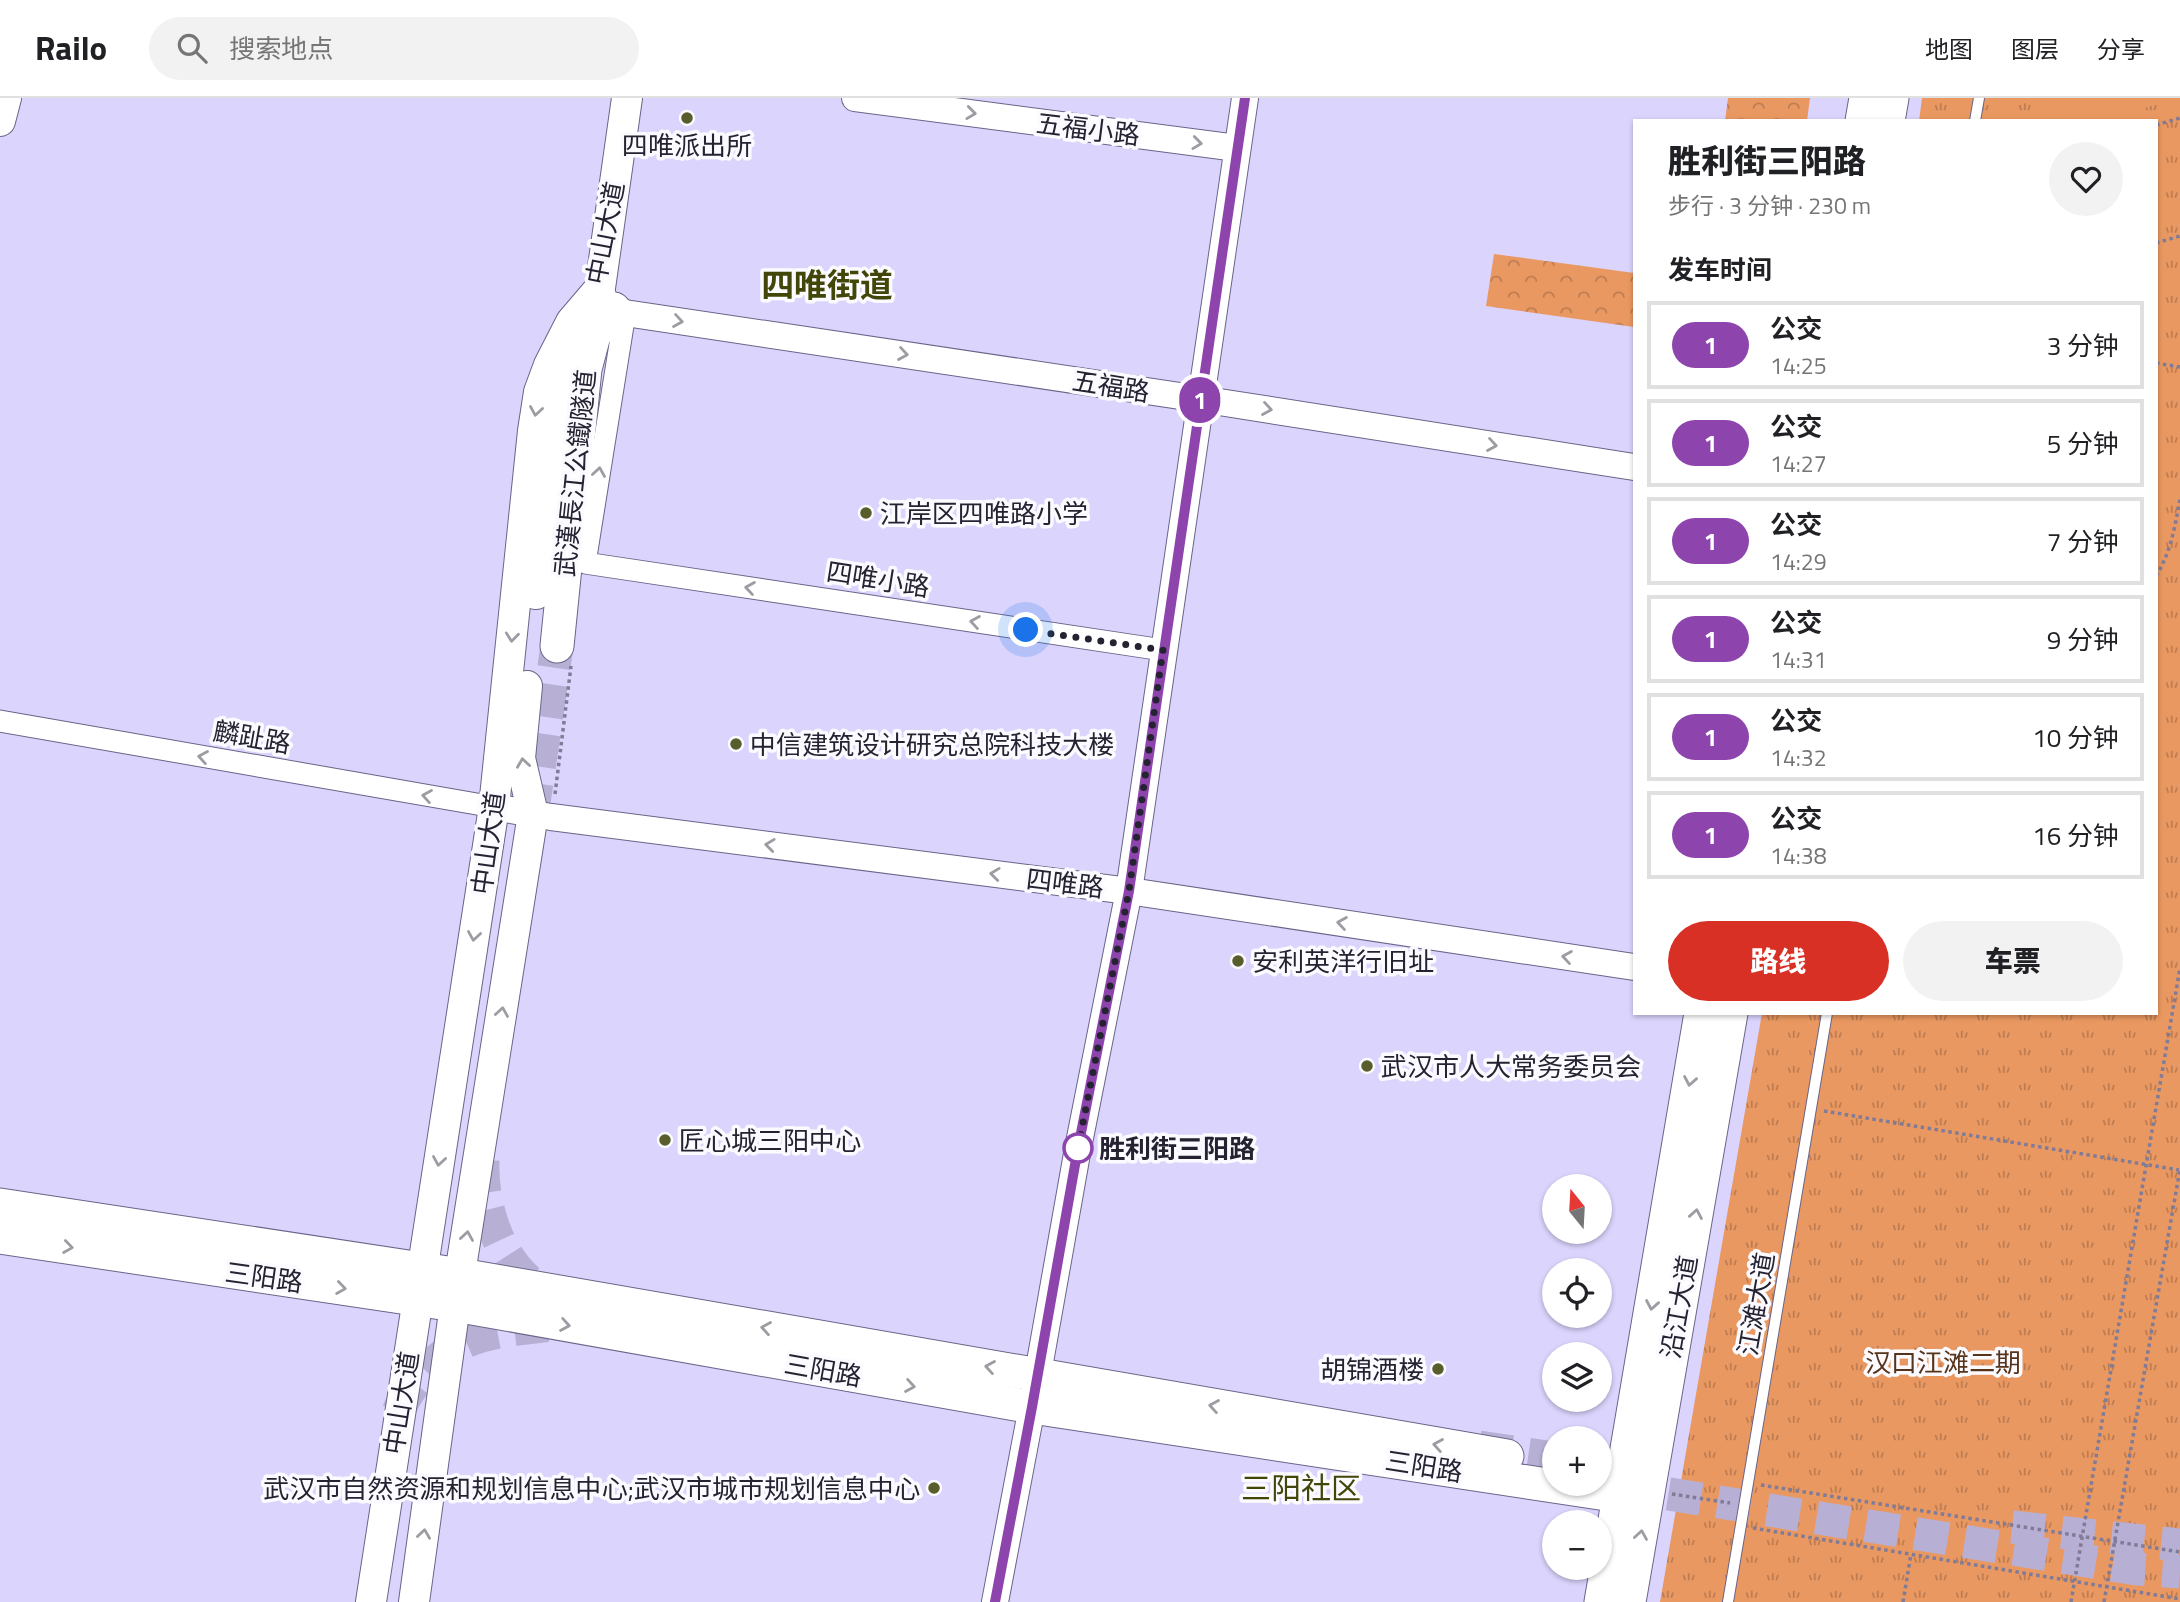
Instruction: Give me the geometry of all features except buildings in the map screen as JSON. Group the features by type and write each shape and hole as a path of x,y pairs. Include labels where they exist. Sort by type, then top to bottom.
{"main road":[{"path":"0,121 6,98"},
{"name":"中山大道","path":"414,1602 458,1290 542,815 520,758 539,566 552,501 564,380 574,344 583,329 611,303 627,98"},
{"path":"1861,119 1866,98"},
{"path":"1888,119 1892,98"},
{"name":"中山大道","path":"371,1602 494,807 539,392 549,365 571,322 611,303"},
{"name":"武漢長江公鐵隧道","path":"565,651 585,369 594,335 611,303"},
{"name":"沿江大道","path":"1629,1602 1634,1486 1701,1015"},
{"name":"沿江大道","path":"1601,1602 1634,1486 1731,1015"},
{"name":"三阳路","path":"0,1205 420,1284 1034,1391 1634,1486"},
{"name":"三阳路","path":"0,1237 420,1284"},
{"name":"三阳路","path":"1034,1391 1542,1462"}],"street":[{"name":"五福小路","path":"855,98 1237,148"},
{"path":"995,1602 1078,1148 1129,891 1245,98"},
{"name":"五福路","path":"611,303 1633,467"},
{"name":"中山大道","path":"585,564 611,303"},
{"name":"四唯小路","path":"585,564 1163,650"},
{"name":"麟趾路","path":"0,721 494,807"},
{"name":"四唯路","path":"494,807 1129,891 1633,967"}],"lane":[{"path":"1975,119 1979,98"},
{"name":"江滩大道","path":"1728,1602 1827,1015"}],"path":[{"path":"2158,124 2180,118"},
{"path":"2158,242 2180,236"},
{"path":"2158,363 2180,367"},
{"path":"2158,573 2171,547 2180,499"},
{"path":"542,815 565,651"},
{"path":"2071,1602 2180,968"},
{"path":"1812,1109 2180,1170 2104,1602"},
{"path":"1749,1483 2180,1552"},
{"path":"1634,1486 1745,1505"},
{"path":"1741,1526 2180,1599"},
{"path":"1903,1602 1911,1554"}],"green space":[{"path":"1728,98 1810,98 1807,119 1725,119"},
{"name":"汉口江滩二期","path":"1922,98 2180,98 2180,1602 1660,1602 1762,1015 2158,1015 2158,119 1919,119"},
{"path":"2044,98 2169,98 2112,119 2051,119"},
{"path":"1494,254 1633,273 1633,327 1486,306"}],"tunnel":[{"path":"532,816 557,646"},
{"path":"483,1160 486,1199 491,1219 507,1256 519,1272 551,1295"},
{"path":"398,1412 413,1385 439,1358 454,1348 499,1332 551,1325"},
{"path":"1479,1447 1542,1456"},
{"path":"1612,1467 1651,1473"},
{"path":"1619,1486 2137,1569 2180,1572"},
{"path":"2012,1527 2180,1545"}],"bus line":[{"name":"1","path":"995,1602 1078,1148 1129,891 1245,98"}],"place":[{"name":"四唯派出所","path":"687,118"},
{"name":"江岸区四唯路小学","path":"866,513"},
{"name":"中信建筑设计研究总院科技大楼","path":"736,744"},
{"name":"安利英洋行旧址","path":"1238,961"},
{"name":"武汉市人大常务委员会","path":"1367,1066"},
{"name":"匠心城三阳中心","path":"665,1140"},
{"name":"胜利街三阳路","path":"1078,1148"},
{"name":"胡锦酒楼","path":"1438,1369"},
{"name":"武汉市自然资源和规划信息中心;武汉市城市规划信息中心","path":"934,1488"}],"district":[{"name":"四唯街道","path":"827,285"},
{"name":"三阳社区","path":"1301,1488"}],"route":[{"path":"1026,630 1163,650 1129,891 1078,1148"}]}
